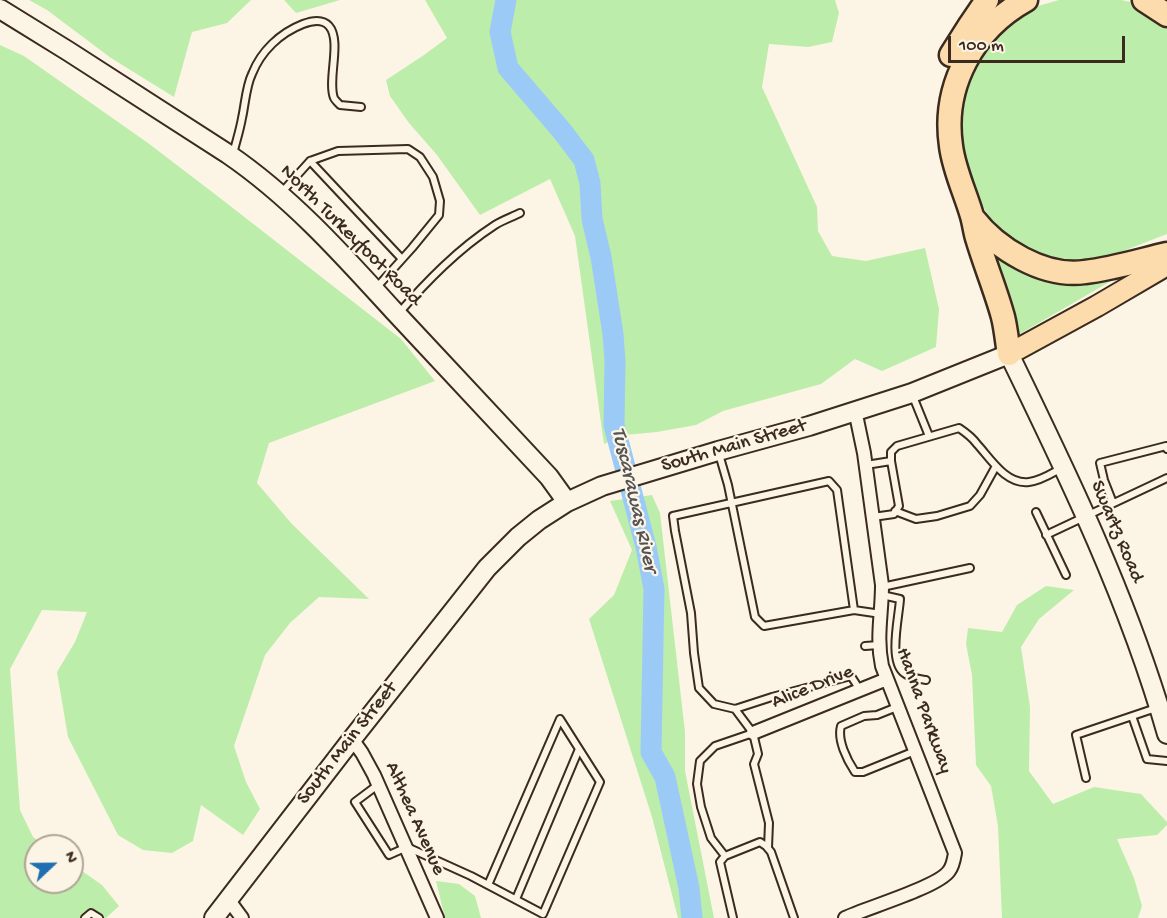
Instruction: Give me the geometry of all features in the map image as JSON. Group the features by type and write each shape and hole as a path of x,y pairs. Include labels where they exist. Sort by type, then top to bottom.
{"highway":[{"path":"987,0 947,64 938,96 936,132 943,175 986,306 1009,354"},
{"path":"1009,354 1003,318 961,185 951,145 949,126 959,75 974,45 1001,17 1026,0"},
{"path":"1144,0 1167,15"},
{"path":"973,218 981,228 1015,255 1053,270 1084,272 1167,254"}],"main road":[{"name":"South Main Street","path":"1009,354 1167,265"}],"street":[{"name":"North Turkeyfoot Road","path":"0,9 233,157 280,194 375,290 549,477 567,502"},
{"name":"South Main Street","path":"214,918 487,568 539,520 567,502 602,486 809,426 912,393 1009,354"},
{"name":"Swartz Road","path":"1009,354 1086,515 1135,634 1167,734"},
{"name":"Hanna Parkway","path":"845,918 937,882 950,870 955,853 885,675 879,645 882,591 866,465 855,410"},
{"name":"Alice Drive","path":"753,733 860,690 885,675"},
{"name":"Althea Avenue","path":"352,739 379,784 437,918"},
{"path":"228,899 242,918"}],"lane":[{"path":"233,157 251,75 270,45 298,26 314,20 329,26 334,40 332,82 334,98 340,105 361,107"},
{"path":"280,194 310,161 339,151 408,149 420,157 433,177 440,201 439,215 375,290"},
{"path":"310,161 402,259"},
{"path":"397,314 424,284 472,241 497,224 520,213"},
{"path":"912,393 929,436"},
{"path":"872,517 894,514 899,506 891,452 897,446 959,428 1012,479 1028,483 1063,467"},
{"path":"1113,503 1100,463 1166,446 1167,449"},
{"path":"718,451 732,503 755,617 764,626 854,610 881,614"},
{"path":"866,465 891,461"},
{"path":"896,512 916,519 937,516 970,506 980,495 996,466"},
{"path":"1046,535 1167,478"},
{"path":"854,610 837,490 829,481 673,516 691,614 699,688 714,704 735,709 851,676 860,690"},
{"path":"1036,512 1066,575"},
{"path":"882,591 970,568"},
{"path":"882,591 900,599 896,632 898,665 904,674 926,680"},
{"path":"865,646 879,645"},
{"path":"885,675 898,665"},
{"path":"898,706 877,715 864,716 841,726 839,734 850,764 855,772 863,772 916,751"},
{"path":"1086,778 1076,735 1159,706"},
{"path":"735,709 753,733 758,754 754,764 769,823 768,849"},
{"path":"1132,716 1147,759 1167,761"},
{"path":"379,784 355,802 389,855 407,847 543,914 600,782 560,719 488,885"},
{"path":"724,856 711,838 701,807 697,784 700,761 715,746 753,733"},
{"path":"516,899 579,749"},
{"path":"733,918 720,862 724,856 760,842 771,852 794,918"},
{"path":"85,918 91,913 99,918"}],"green space":[{"path":"29,0 251,0 227,23 192,32 174,97 111,58 47,10"},
{"path":"284,0 340,0 296,13"},
{"path":"425,0 835,0 839,13 832,42 808,47 769,44 762,87 817,207 818,231 832,256 866,261 925,248 939,309 936,347 882,371 855,359 821,384 723,411 696,425 624,435 604,444 575,236 550,179 480,215 437,155 409,123 390,96 386,80 447,38"},
{"path":"1059,0 1121,0 1135,3 1167,23 1167,234 1095,262 1059,265 1017,248 991,220 968,181 958,143 962,91 980,50 1000,30 1021,15 1038,6"},
{"path":"0,45 24,56 148,143 220,198 401,339 435,381 269,443 257,483 291,523 369,599 319,597 290,623 265,655 234,746 246,782 260,809 243,835 201,805 193,841 172,853 143,850 118,835 68,737 57,672 75,642 87,612 42,610 10,669 20,810 32,834 24,834 24,894 84,894 84,872 102,885 119,906 106,918 0,918"},
{"path":"989,244 1109,276 1111,281 1018,335"},
{"path":"652,495 660,513 685,732 685,771 714,918 678,918 652,817 589,619 614,595 632,550 610,501"},
{"path":"1046,586 1074,590 1039,619 1021,647 1030,707 1029,771 1053,804 1094,787 1141,794 1167,822 1167,825 1157,835 1117,839 1134,878 1142,906 1138,918 1002,918 998,826 991,786 976,765 972,675 966,644 968,628 1002,632 1017,605"},
{"path":"436,881 459,884 475,896 481,918 445,918"}],"waterway":[{"name":"Tuscarawas River","path":"506,0 500,32 508,68 584,160 590,183 592,219 601,257 613,334 614,425 646,547 654,589 651,752 665,777 689,888 692,918"}]}
